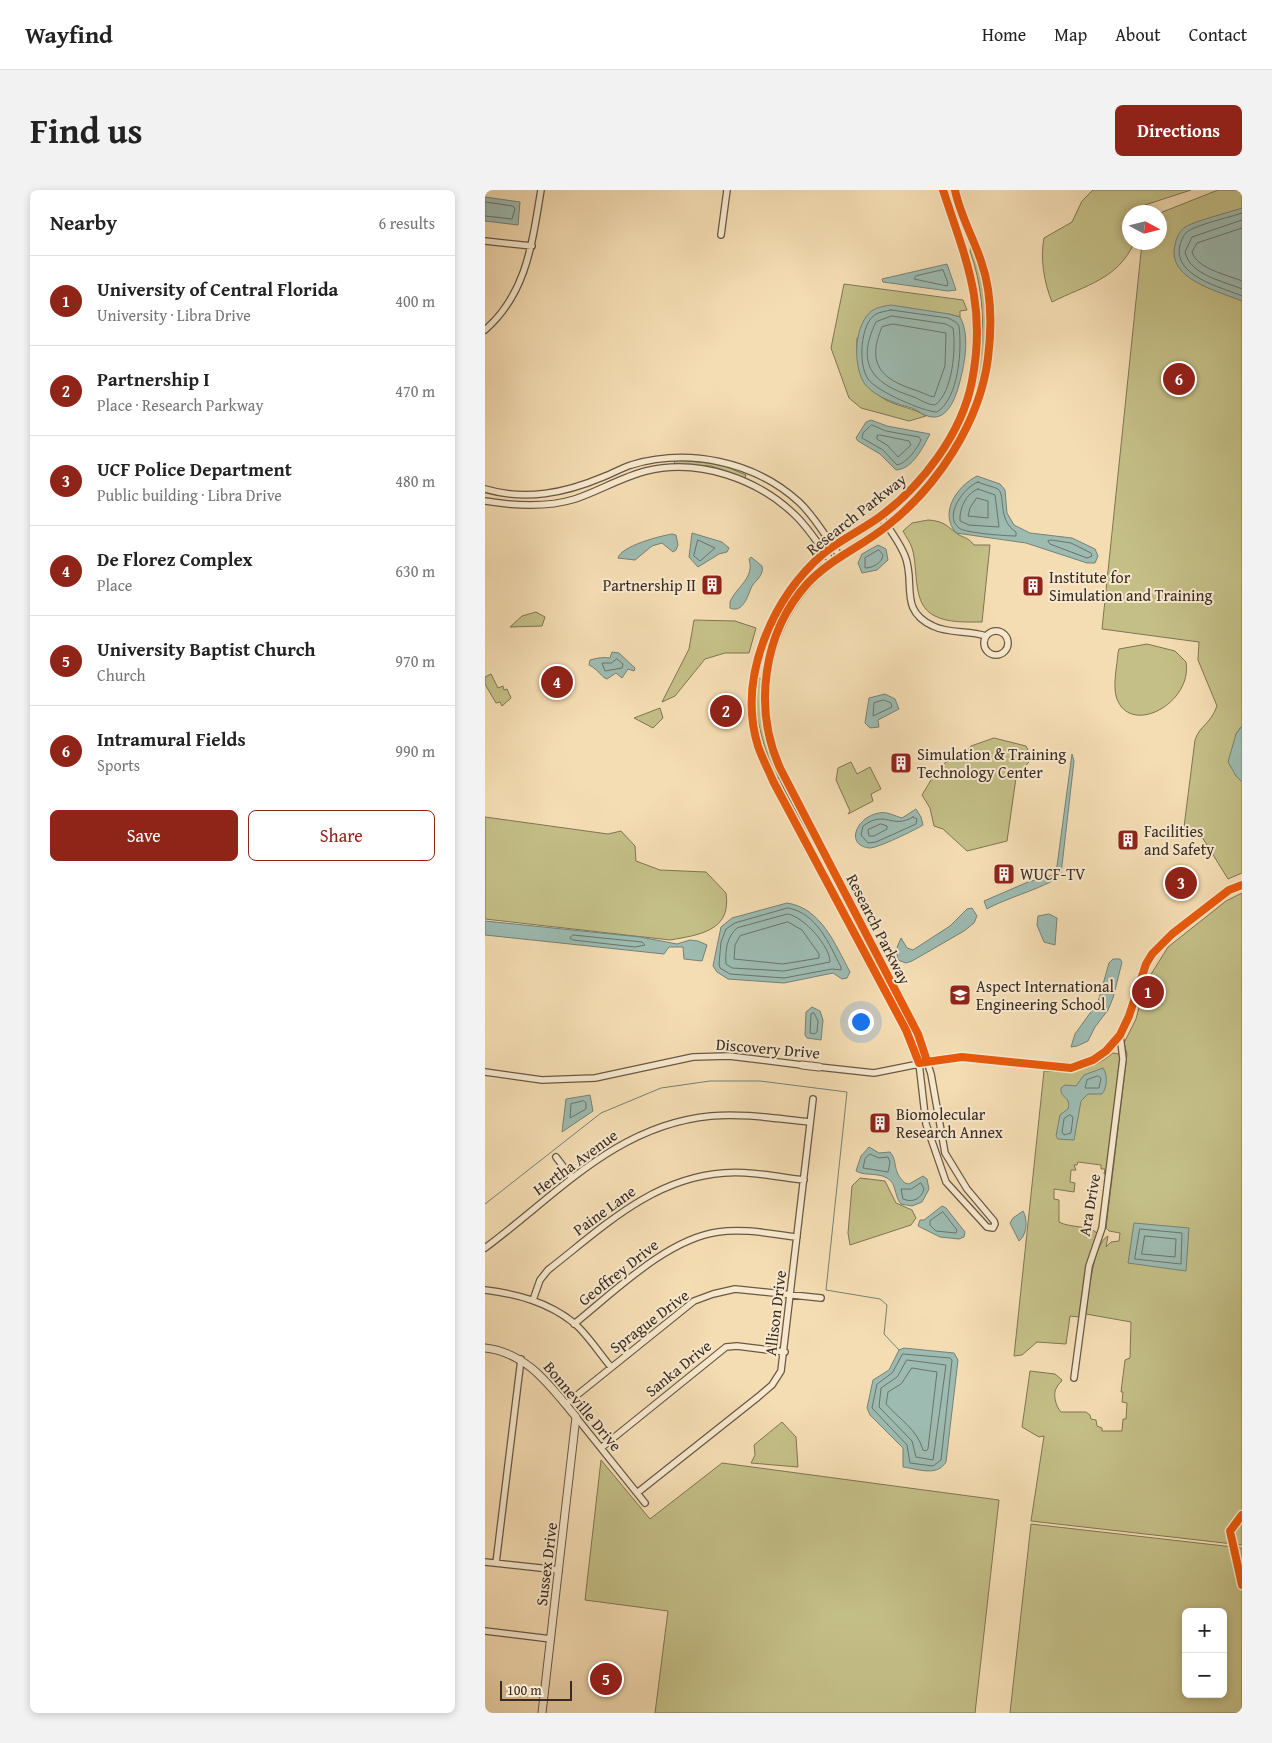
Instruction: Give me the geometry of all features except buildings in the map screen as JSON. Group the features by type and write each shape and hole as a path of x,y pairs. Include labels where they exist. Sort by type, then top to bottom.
{"street":[{"path":"485,330 499,318 514,297 524,274 532,246 541,190"},
{"path":"721,235 727,190"},
{"name":"Research Parkway","path":"943,190 970,268 977,309 977,349 972,383 957,422 938,458 918,482 880,516 825,553 785,596 769,625 758,658 753,708 758,745 773,781 906,1030 919,1063 926,1124 946,1182 987,1227 993,1228 994,1221 967,1190 945,1153 927,1061 918,1034 778,764 769,735 765,699 767,666 774,638 790,608 807,584 840,556 887,526 935,477 956,449 971,420 982,389 988,359 991,327 987,283 955,190"},
{"path":"485,241 532,246"},
{"path":"485,488 512,494 543,494 571,489 631,465 678,457 719,461 745,470 785,491 798,501 817,520 840,556"},
{"path":"659,460 661,469"},
{"path":"485,501 534,506 575,499 647,471 681,467 717,470 740,479 774,499 797,517 832,562"},
{"path":"571,489 575,499"},
{"path":"511,505 512,494"},
{"path":"880,516 905,556 909,570 909,597 917,615 935,627 986,636 994,631 1001,632 1007,638 1006,649 997,654 990,653 985,647 986,636"},
{"path":"758,658 767,666"},
{"path":"756,667 767,666"},
{"path":"1120,1035 1129,1016 1146,964 1152,954 1172,934 1229,890 1242,886"},
{"name":"Discovery Drive","path":"485,1072 542,1080 595,1078 693,1057 729,1056 874,1073 927,1061 962,1057 1071,1068 1093,1060 1106,1052 1120,1035"},
{"name":"Ara Drive","path":"1074,1378 1089,1266 1103,1221 1123,1059 1120,1035"},
{"name":"Allison Drive","path":"637,1493 772,1385 781,1371 785,1352 813,1099"},
{"name":"Hertha Avenue","path":"485,1248 605,1153 629,1140 676,1122 711,1116 735,1115 810,1122"},
{"path":"556,1157 572,1178"},
{"name":"Paine Lane","path":"533,1300 539,1280 548,1270 639,1200 669,1185 699,1176 725,1173 747,1173 804,1180"},
{"name":"Geoffrey Drive","path":"575,1324 665,1252 692,1239 717,1232 741,1230 797,1237"},
{"name":"Sprague Drive","path":"566,1404 694,1301 735,1289 821,1298"},
{"path":"485,1290 533,1300 575,1324 611,1367"},
{"name":"Sanka Drive","path":"601,1448 726,1347 737,1346 785,1352"},
{"name":"Bonneville Drive","path":"485,1348 507,1352 521,1359 547,1381 645,1503"},
{"path":"496,1563 521,1359"},
{"name":"Sussex Drive","path":"542,1713 576,1417"},
{"path":"485,1562 559,1570"},
{"path":"485,1631 551,1639"}],"shaded area":[{"path":"1093,190 1191,190 1145,205 1122,205 1122,250 1130,250 1127,255 1119,265 1100,280 1052,302 1043,270 1044,238 1072,222 1082,201"},
{"path":"1218,190 1242,190 1242,726 1236,734 1236,776 1242,782 1242,873 1228,879 1202,837 1191,834 1184,827 1195,740 1217,706 1198,660 1199,642 1102,629 1141,250 1167,250 1167,210"},
{"path":"971,248 974,249 985,301 985,352 982,378 975,402 965,426 951,449 971,402 981,352 983,326 981,300 977,275 970,251"},
{"path":"844,284 963,300 967,310 960,311 960,317 949,314 857,338 859,366 871,388 886,400 926,416 909,421 861,408 849,398 831,348"},
{"path":"675,460 720,464 746,475 745,478 711,466 674,464"},
{"path":"928,520 943,523 974,545 990,545 982,622 946,620 927,611 922,604 917,586 912,548 903,531 912,523"},
{"path":"820,562 821,564 792,599 768,649 765,650 771,627 777,615 794,591"},
{"path":"536,612 545,617 542,626 510,627 522,616"},
{"path":"694,620 735,621 756,628 749,653 725,653 705,659 675,696 662,702 689,649"},
{"path":"1147,644 1175,651 1186,662 1185,677 1180,691 1170,702 1158,710 1145,715 1133,714 1123,708 1116,696 1115,680 1118,653 1119,649"},
{"path":"491,674 498,688 503,686 504,690 507,689 511,698 502,706 500,702 496,703 485,684 485,677"},
{"path":"759,678 763,680 763,722 780,779 776,777 763,742 757,714 756,689"},
{"path":"660,708 663,718 653,728 634,718"},
{"path":"994,738 1026,746 1032,758 1016,778 1007,841 967,851 943,829 934,826 930,808 922,795 937,770 946,762 961,758 971,746"},
{"path":"851,762 857,774 870,767 881,789 871,794 873,801 848,814 850,811 836,780 838,768"},
{"path":"485,817 608,834 621,831 635,846 636,861 660,870 706,872 726,893 727,906 724,916 719,923 702,933 670,940 485,919"},
{"path":"828,873 831,873 882,972 879,973"},
{"path":"1242,893 1242,1545 1031,1521 1044,1436 1039,1437 1022,1427 1030,1371 1055,1374 1062,1380 1057,1386 1055,1393 1056,1403 1061,1412 1086,1412 1090,1415 1091,1419 1096,1420 1097,1426 1102,1428 1102,1431 1122,1431 1123,1419 1126,1419 1127,1403 1122,1402 1123,1392 1121,1392 1125,1360 1130,1358 1131,1322 1086,1314 1092,1272 1099,1249 1108,1236 1106,1247 1111,1242 1119,1241 1120,1233 1109,1231 1106,1228 1127,1054 1124,1043 1136,1019 1145,984 1168,947 1226,901"},
{"path":"1113,1053 1119,1054 1120,1057 1106,1175 1104,1174 1105,1169 1101,1169 1101,1165 1078,1162 1077,1165 1074,1165 1076,1170 1071,1170 1070,1182 1075,1183 1074,1192 1054,1189 1054,1199 1059,1200 1059,1222 1093,1230 1097,1233 1084,1278 1079,1317 1070,1316 1066,1344 1037,1342 1022,1355 1014,1356 1044,1071 1063,1072 1089,1067"},
{"path":"860,1178 885,1181 896,1203 912,1210 916,1218 911,1225 850,1245 848,1233 852,1186"},
{"path":"782,1422 796,1437 798,1467 751,1463 755,1455 754,1445"},
{"path":"601,1460 650,1519 722,1463 999,1500 975,1713 655,1713 668,1611 585,1600"},
{"path":"1031,1524 1242,1548 1242,1713 1010,1713"}],"water":[{"path":"485,197 520,202 518,225 485,221"},
{"path":"1242,208 1242,301 1196,282 1178,267 1174,257 1176,240 1184,228 1202,220"},
{"path":"947,264 956,290 948,291 883,282 882,279"},
{"path":"891,305 960,317 966,340 962,374 953,401 945,413 939,416 925,415 912,408 885,399 872,391 863,381 857,354 857,344 862,324 873,310"},
{"path":"871,420 887,426 930,434 921,451 912,462 902,469 896,470 880,454 856,438 866,422"},
{"path":"977,476 1000,484 1005,490 1007,513 1014,525 1030,533 1072,538 1095,549 1098,556 1095,563 1087,563 1026,543 956,533 949,517 952,501 962,487"},
{"path":"692,533 722,542 729,548 727,552 719,554 698,567 689,557"},
{"path":"672,534 676,535 678,545 673,552 662,543 652,546 635,560 618,558 626,549 650,539"},
{"path":"878,545 886,549 888,560 877,570 862,573 858,563 862,554"},
{"path":"751,557 762,566 761,574 752,586 742,606 735,609 730,608 733,596 750,571 749,559"},
{"path":"612,652 619,653 635,668 634,671 628,669 622,678 616,673 607,679 589,665 590,660 610,658"},
{"path":"885,694 895,699 899,709 878,720 879,727 870,728 865,723 869,698"},
{"path":"1242,726 1242,782 1228,762 1236,734"},
{"path":"1072,754 1074,761 1061,874 1048,883 987,909 984,901 1028,882 1053,875 1057,866"},
{"path":"916,809 923,825 873,848 862,846 857,842 856,831 859,825 871,816 885,813 902,818"},
{"path":"787,903 799,906 809,912 826,929 850,972 847,978 842,979 833,973 784,983 728,979 717,972 713,966 721,927 732,918"},
{"path":"972,908 977,916 974,923 964,931 912,961 906,963 898,960 896,950 901,938 907,948 913,950 950,926 967,909"},
{"path":"1049,914 1057,918 1055,945 1044,942 1037,925 1038,916"},
{"path":"485,921 640,937 677,944 690,940 707,945 702,961 684,959 683,947 669,947 664,954 485,935"},
{"path":"1113,959 1120,959 1122,962 1108,1010 1095,1027 1088,1041 1071,1047 1075,1034 1098,1002 1109,963"},
{"path":"812,1007 820,1011 823,1020 821,1040 807,1038 805,1035 806,1012"},
{"path":"1103,1068 1106,1078 1105,1088 1102,1094 1088,1094 1081,1101 1074,1140 1058,1139 1056,1136 1060,1115 1069,1106 1068,1101 1061,1092 1061,1088 1065,1085 1076,1086 1084,1075"},
{"path":"590,1095 593,1111 562,1132 566,1099"},
{"path":"869,1147 879,1153 890,1152 893,1156 896,1170 905,1183 909,1184 923,1176 927,1179 929,1189 922,1202 912,1206 901,1204 893,1183 887,1178 856,1171 861,1156"},
{"path":"942,1206 946,1208 965,1232 964,1237 959,1239 940,1237 918,1226 920,1220 924,1220"},
{"path":"1023,1211 1026,1218 1026,1227 1024,1235 1019,1241 1010,1223 1013,1218"},
{"path":"1134,1223 1189,1228 1186,1271 1128,1263"},
{"path":"904,1348 954,1353 958,1360 946,1462 942,1467 932,1471 903,1467 903,1448 870,1415 867,1408 873,1380 889,1370 899,1350"}],"waterway":[{"path":"485,1204 601,1113 661,1088 710,1081 760,1081 847,1092 826,1290 880,1299 887,1305 884,1334 899,1350"}],"cycle path":[{"path":"943,190 966,261 972,283 975,306 977,329 976,354 967,401 949,439 924,475 878,518 824,553 805,571 775,616 764,641 756,667 752,693 753,720 758,746 763,759 906,1030 919,1063 962,1057 1071,1068 1093,1060 1106,1051 1120,1035 1129,1016 1146,964 1152,954 1172,934 1229,890 1242,885"},
{"path":"927,1061 918,1034 780,768 772,745 767,721 765,696 772,648 780,625 792,604 816,575 887,526 923,492 939,473 953,451 966,429 976,406 988,358 990,334 989,297 985,273 955,190"},
{"path":"1242,1515 1230,1531 1242,1585"}],"place":[{"name":"Intramural Fields","path":"1179,379"},
{"name":"Partnership II","path":"712,585"},
{"name":"Institute for Simulation and Training","path":"1033,586"},
{"name":"De Florez Complex","path":"557,682"},
{"name":"Partnership I","path":"726,711"},
{"name":"Simulation & Training Technology Center","path":"901,763"},
{"name":"Facilities and Safety","path":"1128,840"},
{"name":"WUCF-TV","path":"1004,874"},
{"name":"UCF Police Department","path":"1181,883"},
{"name":"University of Central Florida","path":"1148,992"},
{"name":"Aspect International Engineering School","path":"960,995"},
{"name":"Biomolecular Research Annex","path":"880,1123"},
{"name":"University Baptist Church","path":"606,1679"}]}
